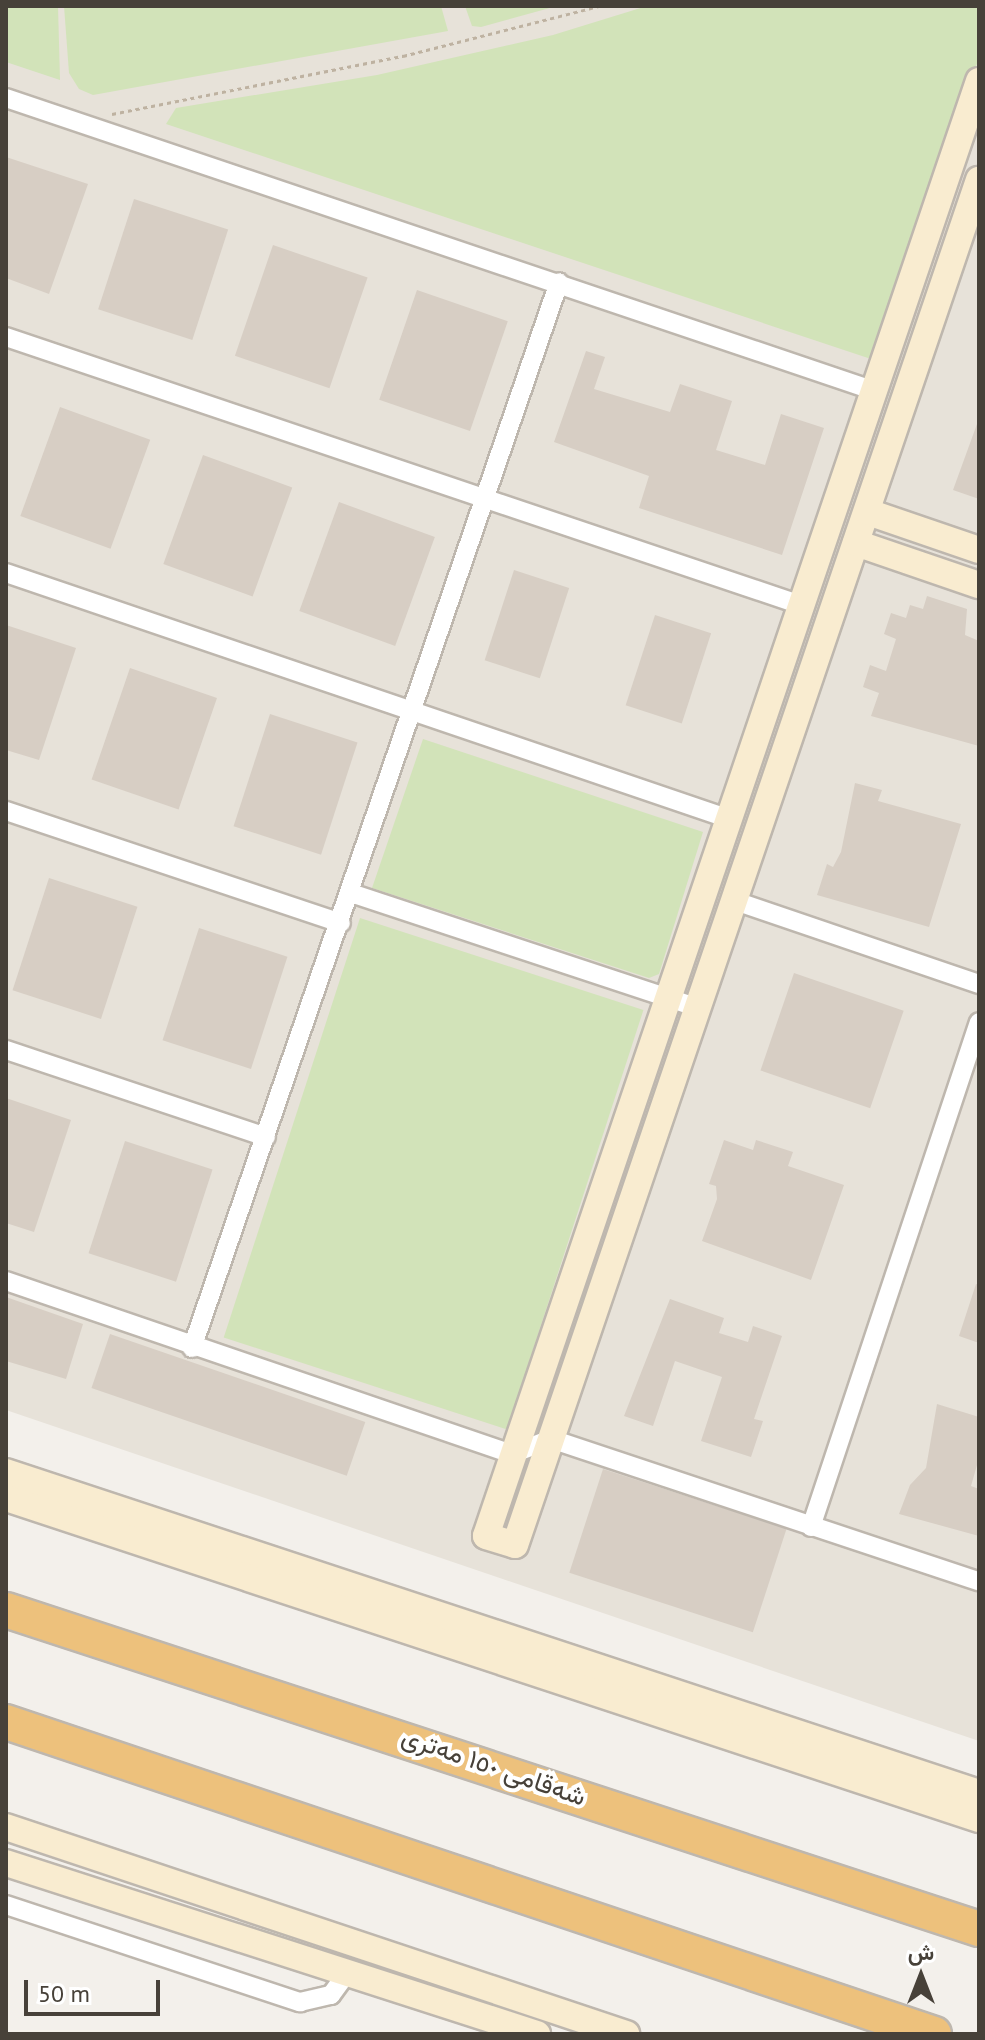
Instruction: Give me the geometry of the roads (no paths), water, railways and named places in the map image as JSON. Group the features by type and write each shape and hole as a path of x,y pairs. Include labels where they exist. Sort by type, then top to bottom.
{"highway":[{"name":"شەقامی ١٥٠ مەتری","path":"6,1610 979,1929"},
{"path":"6,1722 934,2034"}],"street":[{"path":"979,81 899,325 486,1536 515,1545 979,180"},
{"path":"6,98 875,391"},
{"path":"192,1348 341,923 482,497 559,282"},
{"path":"899,325 929,334"},
{"path":"6,337 801,605"},
{"path":"868,512 979,550"},
{"path":"856,543 979,585"},
{"path":"6,573 730,819"},
{"path":"6,811 341,923"},
{"path":"351,893 698,1008"},
{"path":"735,901 979,984"},
{"path":"811,1527 979,1022"},
{"path":"6,1050 266,1137"},
{"path":"6,1281 192,1348 512,1454 551,1439 979,1581"},
{"path":"6,1472 979,1793"},
{"path":"6,1498 979,1819"},
{"path":"6,1827 626,2034"},
{"path":"6,1863 537,2034"},
{"path":"6,1905 300,2002 331,1995 347,1973"}]}
